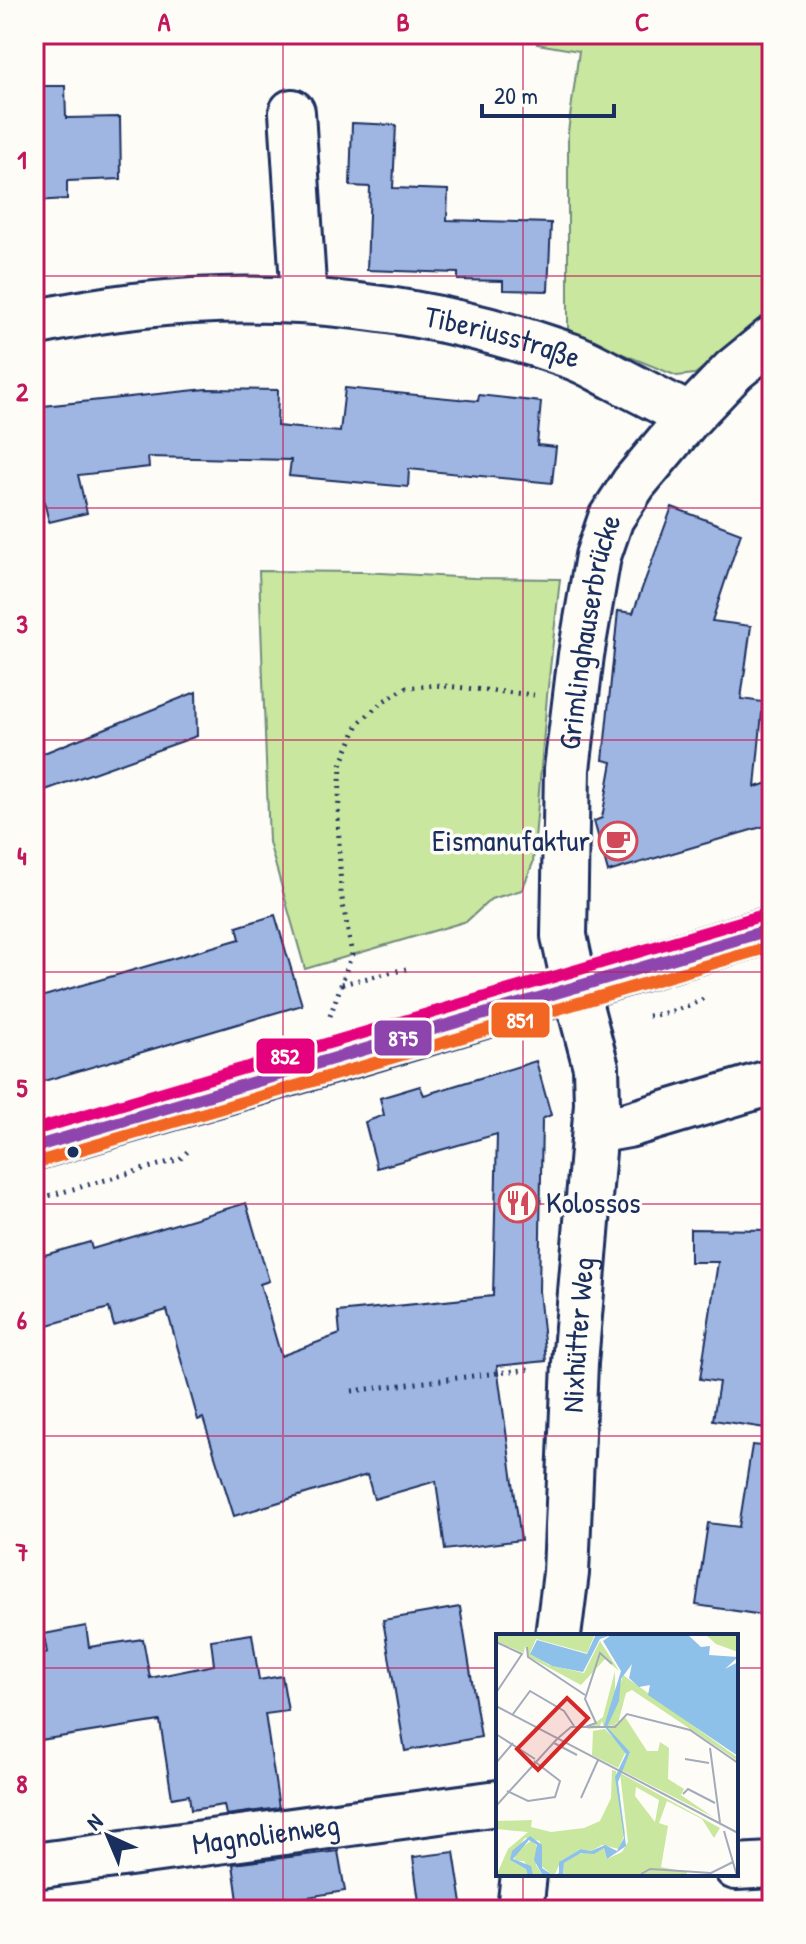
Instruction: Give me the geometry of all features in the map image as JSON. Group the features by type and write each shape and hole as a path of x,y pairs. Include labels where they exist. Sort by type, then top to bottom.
{"street":[{"path":"292,112 304,300"},
{"name":"Tiberiusstraße","path":"34,323 86,311 199,300 304,300 388,308 486,329 574,357 690,416"},
{"name":"Grimlinghauserbrücke","path":"575,987 564,936 567,769 581,655 598,556 611,518 626,494 690,416 734,370 772,339"},
{"path":"34,1147 772,929"},
{"name":"Nixhütter Weg","path":"558,1634 566,1573 575,1363 595,1131 596,1067 575,987"},
{"path":"595,1131 628,1125 772,1082"},
{"name":"Magnolienweg","path":"34,1866 496,1803"},
{"path":"738,1867 772,1865"},
{"path":"520,1910 524,1876"}],"path":[{"path":"327,1024 352,954 341,893 338,816 341,765 358,724 382,702 406,688 435,685 547,696"},
{"path":"342,984 406,969"},
{"path":"352,1391 575,1363"}],"green space":[{"path":"539,34 772,34 772,312 695,374 677,376 568,332 568,132 579,51 537,44"},
{"path":"259,571 560,579 533,863 522,890 491,899 467,921 305,969 269,842"}],"building":[{"path":"34,86 65,86 66,118 120,117 121,179 67,181 67,199 35,201"},
{"path":"352,123 396,125 393,188 448,190 447,220 551,223 548,291 503,290 503,281 458,280 458,273 367,270 370,187 350,186"},
{"path":"345,388 478,401 479,395 541,402 537,445 556,447 552,483 409,469 408,487 289,476 291,460 148,457 149,467 78,475 87,513 49,522 42,493 34,496 34,407 206,389 278,390 277,426 340,432"},
{"path":"672,507 741,533 712,621 751,626 741,699 763,702 755,787 772,782 772,824 608,872 594,821 602,818 612,762 603,760 618,611 633,613"},
{"path":"196,692 197,736 34,794 34,757"},
{"path":"275,915 302,1005 34,1084 34,999 240,939 237,927"},
{"path":"536,1061 551,1115 542,1119 539,1291 546,1361 497,1366 521,1540 445,1550 436,1481 374,1499 367,1475 234,1516 203,1418 198,1420 167,1310 114,1326 109,1308 34,1329 34,1258 90,1242 92,1249 246,1203 269,1281 260,1284 281,1356 340,1334 338,1312 493,1296 497,1134 377,1168 365,1122 384,1115 380,1098 420,1086 424,1095"},
{"path":"690,1229 772,1230 772,1429 713,1420 719,1382 700,1379 718,1262 690,1262"},
{"path":"752,1445 772,1447 772,1555 763,1615 696,1605 708,1523 739,1527"},
{"path":"460,1607 481,1737 405,1751 383,1620"},
{"path":"86,1626 89,1647 143,1639 150,1678 214,1665 211,1640 252,1634 259,1680 282,1676 288,1711 265,1714 279,1808 226,1815 224,1805 191,1810 189,1795 172,1798 160,1721 34,1741 34,1655 47,1653 44,1634"},
{"path":"338,1851 345,1891 239,1908 233,1864"},
{"path":"454,1852 463,1910 420,1910 413,1857"}],"transit line":[{"name":"852","path":"34,1130 767,914"},
{"name":"875","path":"34,1147 772,929"},
{"name":"851","path":"38,1162 772,946"}],"place":[{"name":"Eismanufaktur","path":"618,841"},
{"name":"Kolossos","path":"518,1203"}]}
